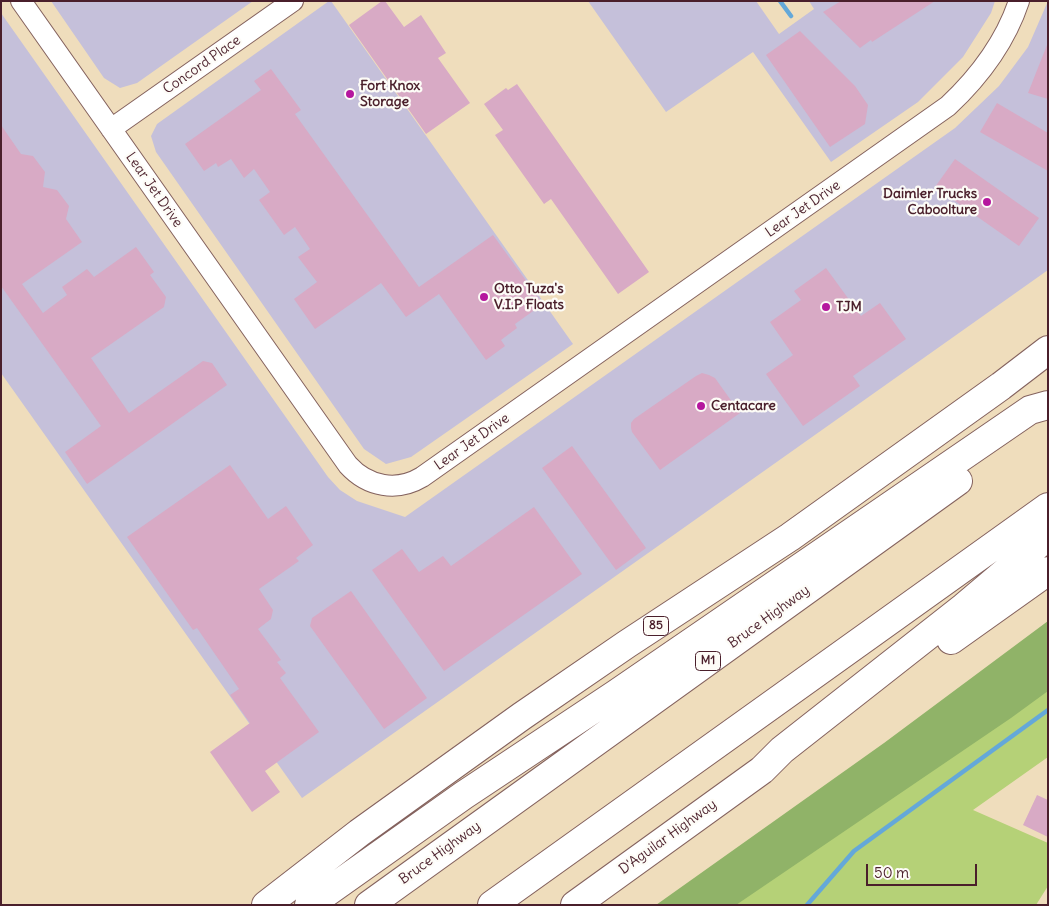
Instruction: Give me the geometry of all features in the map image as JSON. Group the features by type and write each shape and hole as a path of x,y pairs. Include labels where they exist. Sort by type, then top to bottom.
{"highway":[{"name":"85","path":"266,905 359,833 522,716 627,644 790,537 1001,386 1048,350"},
{"path":"309,905 464,795 616,694 1022,415 1030,410 1048,405"},
{"name":"Bruce Highway","path":"369,905 1048,417"},
{"path":"492,905 1048,507"},
{"path":"762,770 782,750 964,607 1048,536"},
{"path":"762,770 787,758 1048,570"},
{"name":"D'Aguilar Highway","path":"575,905 762,770"}],"street":[{"name":"Lear Jet Drive","path":"21,1 348,466 369,482 384,486 416,481 428,473 948,106 970,85 992,56 1010,26 1019,1"},
{"name":"Concord Place","path":"111,129 292,1"}],"shaded area":[{"path":"51,1 253,1 137,83 120,88 104,78"},
{"path":"331,1 573,344 411,457 386,464 364,449 156,152 151,136 157,124"},
{"path":"588,1 756,1 779,34 814,9 809,1 995,1 991,13 963,57 918,102 831,162 753,52 666,112"},
{"path":"1048,1 1048,270 302,798 1,373 1,13 328,477 340,490 357,501 405,517 955,128 999,86 1028,47"}],"green space":[{"path":"1048,621 1048,691 1011,718 736,905 656,905 884,743"},
{"path":"1048,673 1048,757 973,810 1048,843 1048,886 1036,905 718,905"}],"building":[{"path":"382,1 385,1 404,27 421,15 446,53 438,58 470,103 426,134 349,25"},
{"path":"841,1 935,1 860,48 823,12"},
{"path":"800,31 855,86 868,105 865,124 830,147 766,55"},
{"path":"1048,45 1048,99 1028,93"},
{"path":"271,69 301,110 295,114 419,287 493,235 543,304 515,324 517,328 501,340 505,346 486,360 439,294 406,317 381,283 315,329 294,299 317,282 298,257 310,249 295,227 284,235 259,200 270,192 254,169 244,178 231,159 218,167 216,163 204,171 185,144 261,90 254,81"},
{"path":"517,84 649,272 618,294 551,199 544,204 495,135 503,130 484,104 506,88 508,90"},
{"path":"997,103 1048,133 1048,171 980,132"},
{"path":"1,125 21,154 33,156 45,172 43,187 57,190 69,206 66,219 82,242 22,284 43,313 67,295 62,287 87,269 94,277 136,247 154,272 150,275 166,297 164,307 91,358 129,413 203,361 212,363 227,385 87,484 65,452 101,426 1,286"},
{"name":"Daimler Trucks Caboolture","path":"955,159 1039,218 1019,246 935,187"},
{"path":"826,268 861,316 880,303 906,339 853,376 860,386 803,426 766,374 793,355 770,322 801,300 794,291"},
{"path":"702,373 715,378 740,413 660,470 632,432 631,423 634,419"},
{"path":"572,446 646,548 616,570 542,468"},
{"path":"230,465 268,519 286,506 313,545 296,558 299,561 259,589 273,610 271,619 258,629 281,660 277,662 286,673 280,678 319,732 265,771 280,792 252,812 210,752 250,723 230,695 239,689 197,628 193,630 127,537"},
{"path":"534,507 582,574 444,671 372,570 402,549 419,572 443,556 451,566"},
{"path":"351,591 427,698 384,729 310,626 312,618"},
{"path":"1037,795 1048,800 1048,837 1023,825"}],"waterway":[{"path":"780,1 791,16"},
{"path":"807,905 854,851 1048,710"}],"place":[{"name":"Fort Knox Storage","path":"350,94"},
{"name":"Daimler Trucks Caboolture","path":"987,202"},
{"name":"Otto Tuza's V.I.P Floats","path":"484,297"},
{"name":"TJM","path":"826,307"},
{"name":"Centacare","path":"701,406"}]}
